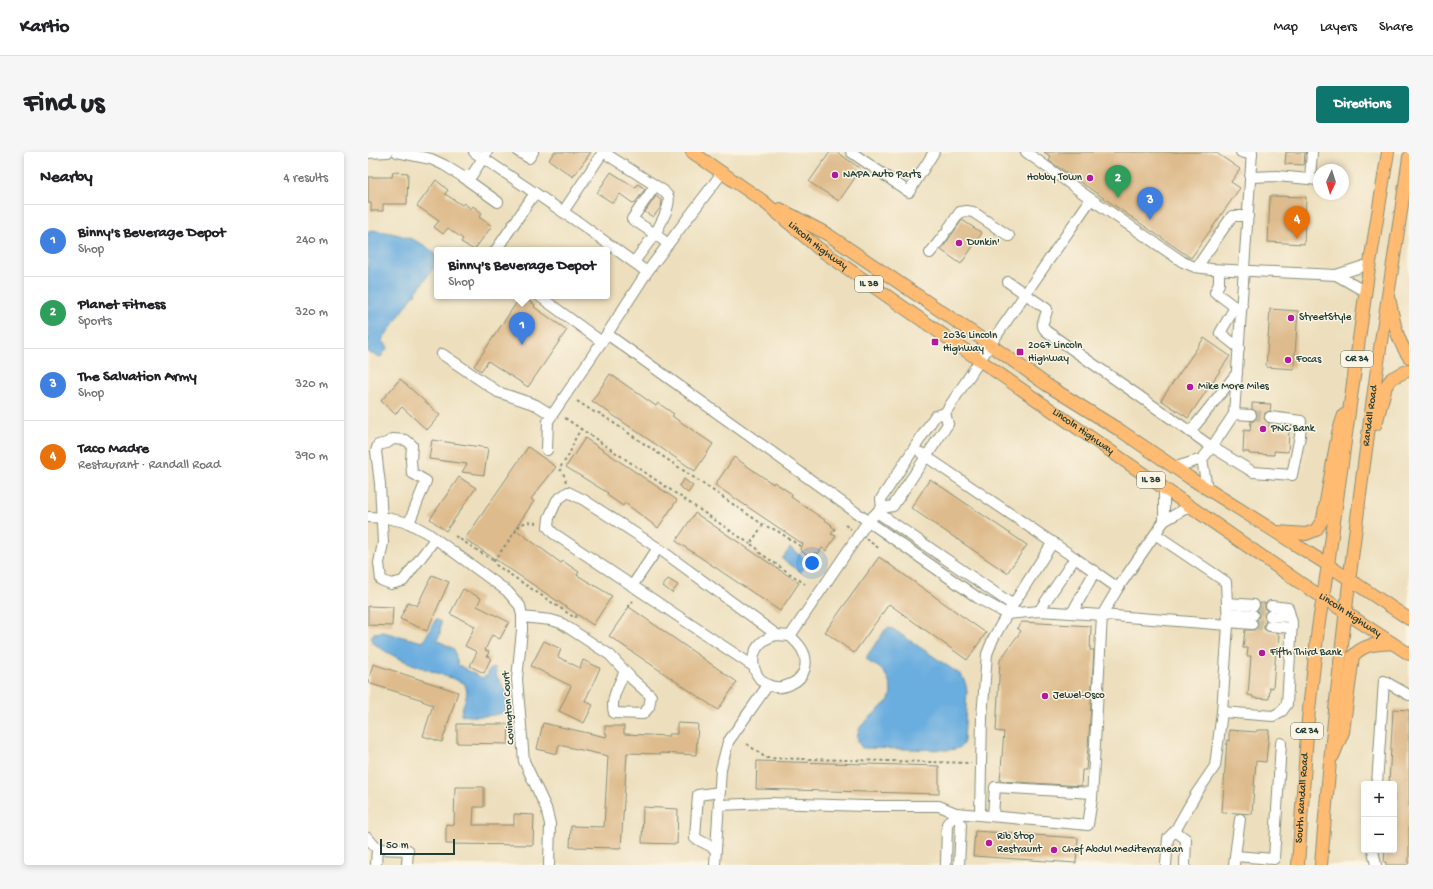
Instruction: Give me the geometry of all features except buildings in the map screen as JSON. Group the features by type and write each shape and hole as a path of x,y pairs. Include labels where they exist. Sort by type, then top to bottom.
{"main road":[{"name":"Lincoln Highway","path":"692,152 763,201 818,248 1164,489 1323,598 1409,654"},
{"name":"Randall Road","path":"1328,565 1370,264 1388,152"},
{"name":"Randall Road","path":"1349,580 1388,293 1409,158"},
{"name":"Lincoln Highway","path":"763,201 827,234 1047,385 1121,431 1409,619"},
{"path":"1388,293 1396,333 1402,347 1409,357"},
{"path":"1364,465 1386,386 1392,378 1409,370"},
{"path":"1277,532 1306,534 1316,530 1324,519 1338,433 1352,394"},
{"name":"South Randall Road","path":"1298,865 1308,719 1318,628 1328,565"},
{"name":"South Randall Road","path":"1321,865 1329,766 1349,580"},
{"path":"1329,766 1343,732 1353,656 1359,649 1369,645 1392,643"}],"street":[{"path":"368,153 388,152"},
{"path":"397,152 431,159 444,165 498,202"},
{"path":"474,152 485,155 535,193 647,272"},
{"path":"519,152 529,158 533,152"},
{"path":"563,212 603,152 664,191 668,196 669,202 655,234 634,262"},
{"path":"851,152 909,192 934,152"},
{"path":"1026,152 1183,262 1197,267 1219,270 1336,275 1370,264"},
{"path":"1176,467 1202,460 1234,414 1238,348 1238,307 1244,271 1252,153 1241,152"},
{"path":"1312,152 1313,166"},
{"path":"463,177 472,174 485,155"},
{"path":"547,450 548,421 552,414 647,272 722,173"},
{"path":"1250,176 1277,176 1313,179"},
{"path":"655,186 632,219 668,244"},
{"path":"498,247 535,193"},
{"path":"880,510 881,499 935,416 945,412 1091,199"},
{"path":"930,253 960,212 973,212 1009,236"},
{"path":"1197,267 1232,216 1248,216"},
{"path":"1219,270 1218,284 1215,292 1238,307"},
{"path":"1336,275 1366,292"},
{"path":"1008,282 1048,309 1042,323 1046,331 1212,447 1253,472 1292,475 1300,436 1300,422 1270,417"},
{"path":"544,299 604,338 978,598 1007,614 1039,611 1102,615 1253,614 1228,615"},
{"path":"1238,307 1220,333 1238,348"},
{"path":"442,354 498,392 536,405 552,414"},
{"path":"1190,432 1236,373"},
{"path":"790,636 868,521 880,510 893,506 948,424 945,412"},
{"path":"1234,414 1251,415"},
{"path":"409,523 426,481 412,473 412,445 406,440 393,439 387,443 378,445 376,451 380,484 382,543 379,563 381,580 391,584 403,581 435,539"},
{"path":"914,448 1118,588"},
{"path":"1202,460 1207,488"},
{"path":"1164,489 1164,521"},
{"path":"753,666 553,533 548,527 549,518 557,500 568,492 584,500 658,548 777,635"},
{"path":"719,805 769,803 866,806 939,806 956,813 1088,824 1092,794 1102,615 1118,588 1164,521 1190,506"},
{"path":"880,510 1013,605"},
{"name":"Covington Court","path":"368,517 409,523 435,539 507,591 520,606 522,617 518,679 524,761 546,808 549,819 549,865"},
{"path":"1155,534 1226,582 1228,615 1222,712 1215,766 1168,838 1166,865"},
{"path":"980,815 982,717 987,654 992,639 1053,542"},
{"path":"632,586 658,548"},
{"path":"1039,611 1075,558"},
{"path":"1072,613 1095,571"},
{"path":"1290,617 1270,616 1290,617"},
{"path":"522,617 551,620 561,623 610,655 651,696 649,707 642,714 614,713 612,706 614,697 625,671"},
{"path":"1222,712 1273,716 1282,711 1287,704 1290,617"},
{"path":"777,635 790,636 800,645 804,653 806,662 804,670 800,678 790,685 777,688 768,685 761,681 753,666 753,657 756,649 761,642 769,637 777,635"},
{"path":"1377,781 1384,680 1409,695"},
{"path":"715,865 721,769 728,742 768,685"},
{"path":"1240,819 1235,860 1274,859 1281,743"},
{"path":"993,816 995,787 1092,794"},
{"path":"716,849 695,838 698,796 720,792"},
{"path":"946,865 947,824 956,813"},
{"path":"956,813 961,825 959,865"},
{"path":"1174,830 1186,839 1185,865"},
{"path":"368,838 377,848 408,850 407,865"},
{"path":"376,865 377,848"},
{"path":"1374,853 1376,865"}],"path":[{"path":"577,401 594,412 599,413 763,525 776,530 800,546"},
{"path":"565,418 756,547 760,553 805,584"},
{"path":"566,482 560,469 569,455 575,439 581,429"},
{"path":"494,561 520,525 527,522 537,523"},
{"path":"750,544 763,525"},
{"path":"455,536 494,561 496,565 504,571 568,614 575,618 577,615"},
{"path":"628,607 633,601"},
{"path":"747,744 766,758 973,763"}],"water":[{"path":"372,230 407,237 423,245 434,253 434,267 382,340 388,347 381,357 368,353 368,231"},
{"path":"790,548 808,561 801,572 782,559"},
{"path":"436,619 441,622 440,634 437,640 454,649 458,665 482,678 488,675 488,671 495,667 497,677 506,691 508,699 505,712 483,716 461,715 467,692 464,683 404,661 372,642 371,637 374,633 383,632 423,642"},
{"path":"888,628 893,629 961,675 967,690 964,741 960,747 949,750 862,748 860,745 857,737 861,726 889,700 890,696 891,691 889,682 885,674 882,670 867,660 867,656"}],"tunnel":[{"path":"1251,415 1270,417"},
{"path":"1253,609 1271,610"},
{"path":"1252,624 1270,626"}],"place":[{"name":"NAPA Auto Parts","path":"835,175"},
{"name":"Hobby Town","path":"1090,178"},
{"name":"Planet Fitness","path":"1118,198"},
{"name":"The Salvation Army","path":"1150,220"},
{"name":"Taco Madre","path":"1297,239"},
{"name":"Dunkin'","path":"959,243"},
{"name":"StreetStyle","path":"1291,318"},
{"name":"2036 Lincoln Highway","path":"935,342"},
{"name":"Binny's Beverage Depot","path":"522,345"},
{"name":"2067 Lincoln Highway","path":"1020,352"},
{"name":"Focas","path":"1288,360"},
{"name":"Mike More Miles","path":"1190,387"},
{"name":"PNC Bank","path":"1263,429"},
{"name":"Fifth Third Bank","path":"1262,653"},
{"name":"Jewel-Osco","path":"1045,696"},
{"name":"Rib Stop Restraunt","path":"989,843"},
{"name":"Chef Abdul Mediterranean","path":"1054,850"}]}
